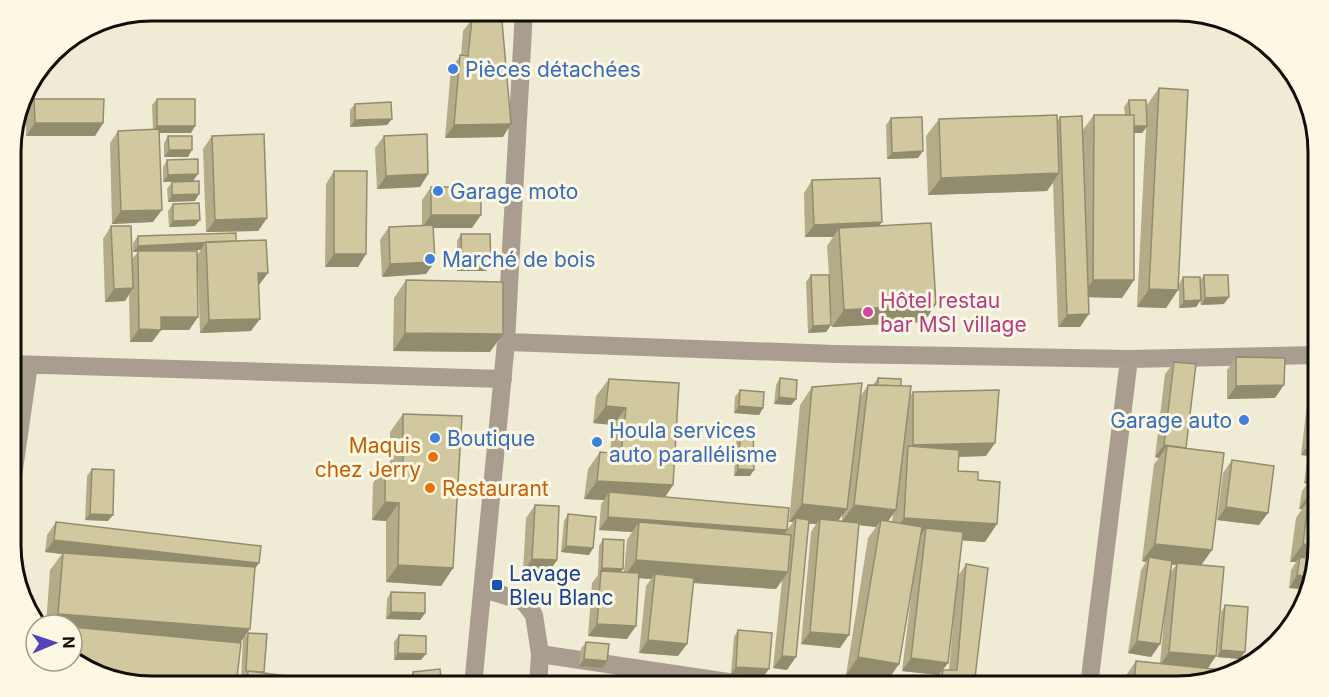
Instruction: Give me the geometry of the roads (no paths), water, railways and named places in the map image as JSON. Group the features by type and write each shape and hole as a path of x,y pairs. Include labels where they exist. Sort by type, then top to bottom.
{"street":[{"path":"474,676 506,342 523,21"},
{"path":"506,342 836,354 1129,359 1308,356"},
{"path":"1090,676 1129,359"},
{"path":"21,364 503,379"},
{"path":"483,589 523,600 534,615 540,654 539,676"},
{"path":"540,654 688,676"}],"place":[{"name":"Pièces détachées","path":"453,69"},
{"name":"Garage moto","path":"438,191"},
{"name":"Marché de bois","path":"430,259"},
{"name":"Hôtel restau bar MSI village","path":"868,312"},
{"name":"Garage auto","path":"1244,420"},
{"name":"Boutique","path":"435,438"},
{"name":"Houla services auto parallélisme","path":"597,442"},
{"name":"Maquis chez Jerry","path":"433,457"},
{"name":"Restaurant","path":"430,488"},
{"name":"Lavage Bleu Blanc","path":"497,585"}]}
